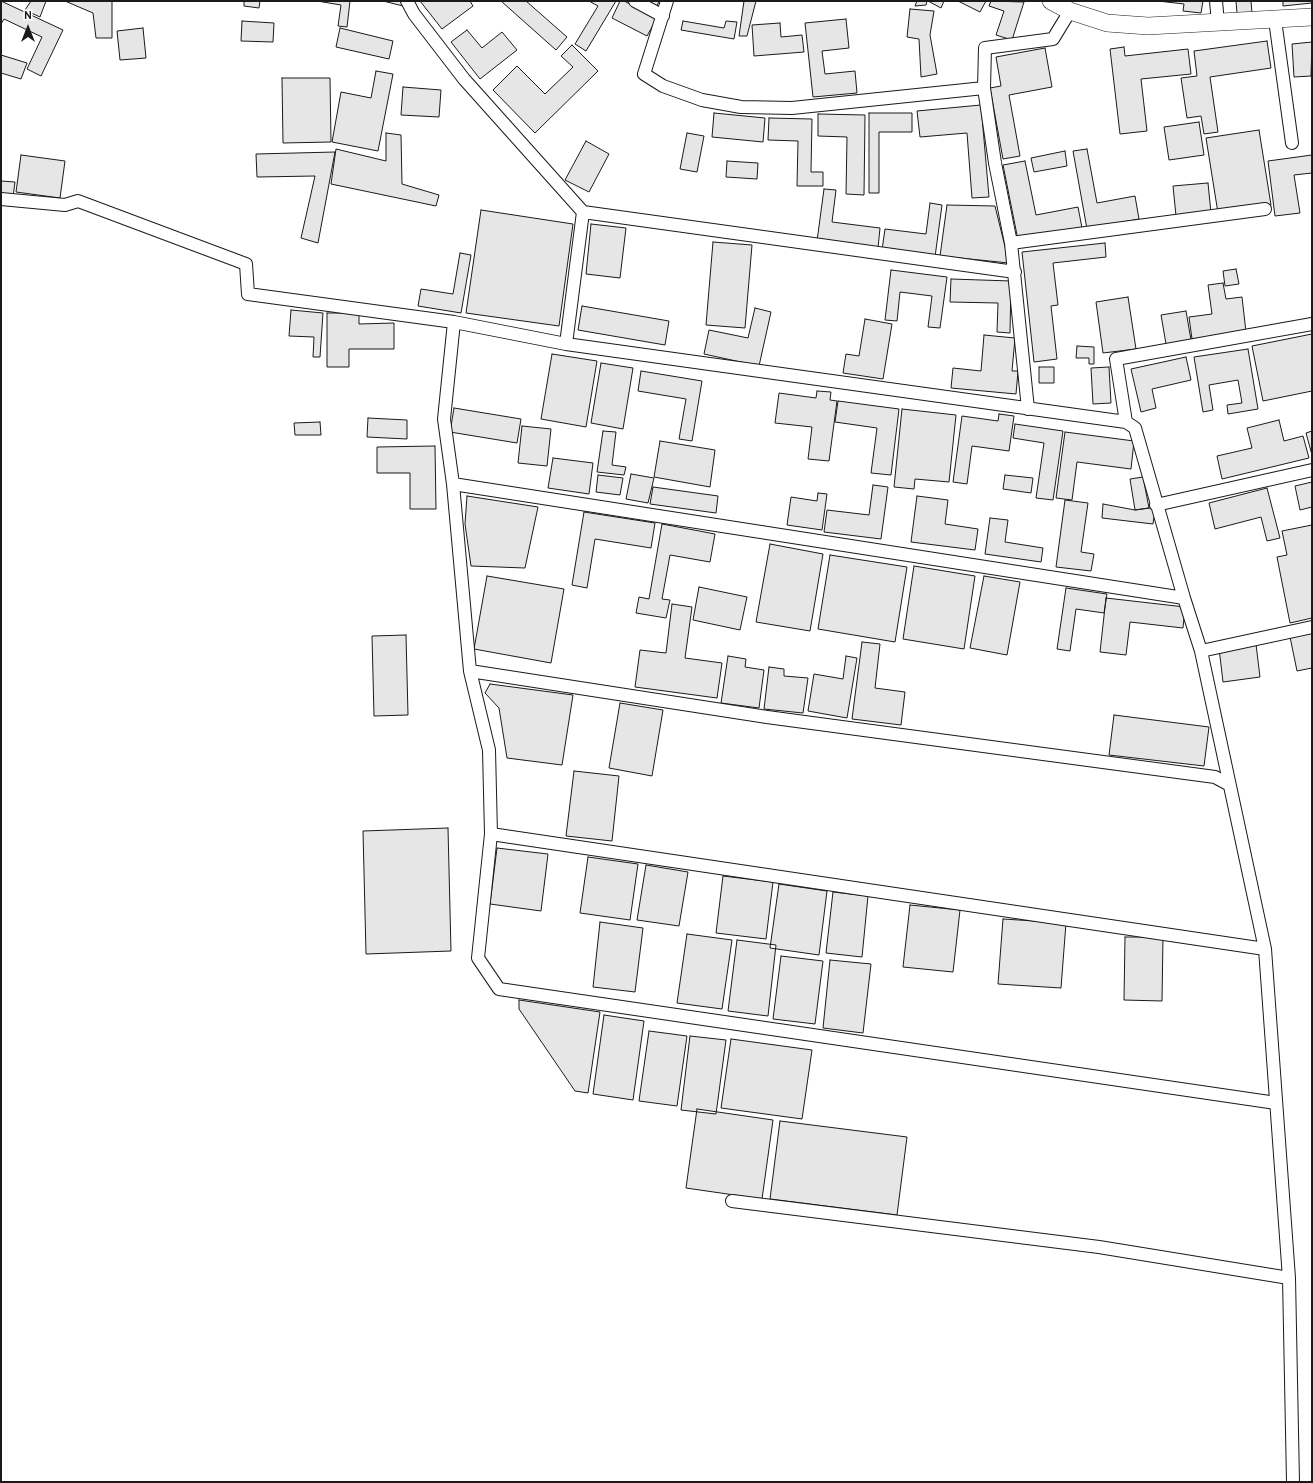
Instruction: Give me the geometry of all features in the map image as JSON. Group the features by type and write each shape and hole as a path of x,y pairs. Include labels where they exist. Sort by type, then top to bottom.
{"street":[{"path":"407,1 414,14 464,80 583,212 1015,272"},
{"path":"635,1 663,16"},
{"path":"667,1 644,74 663,86 702,100 741,107 792,108 984,88"},
{"path":"1052,1 1070,11 1107,23 1148,26 1312,17"},
{"path":"1216,1 1218,23"},
{"path":"1028,409 1015,272 1011,243 995,164 984,88 985,48 1053,39 1070,11"},
{"path":"1276,20 1292,143"},
{"path":"1,199 65,205 78,201 246,264 248,294 454,322 566,344 1126,422 1135,428 1156,505 1201,651 1228,784 1265,949 1289,1278 1293,1482"},
{"path":"1011,243 1265,209"},
{"path":"566,344 583,212"},
{"path":"454,322 444,419 453,484 470,671 489,750 491,834 478,958 499,988 1276,1103"},
{"path":"1126,422 1116,359 1312,324"},
{"path":"1156,505 1312,470"},
{"path":"453,484 1184,598"},
{"path":"1201,651 1312,627"},
{"path":"470,671 767,717 1215,777 1228,784"},
{"path":"491,834 1265,949"},
{"path":"732,1201 1099,1247 1289,1278"}],"building":[{"path":"1,1 63,30 41,76 27,69 42,37 4,19 1,24"},
{"path":"31,1 46,1 40,17 25,10"},
{"path":"65,1 112,1 112,38 96,38 93,13"},
{"path":"244,1 260,1 259,8 244,6"},
{"path":"317,1 350,1 347,27 338,26 341,5"},
{"path":"383,1 400,1 403,6"},
{"path":"420,1 470,1 473,6 442,29"},
{"path":"501,1 526,1 567,37 556,50"},
{"path":"589,1 616,1 586,51 575,44 598,6"},
{"path":"620,1 624,1 657,18 647,36 612,18"},
{"path":"645,1 659,1 657,6"},
{"path":"744,1 756,1 747,36 739,36"},
{"path":"917,1 927,1 926,5 915,6"},
{"path":"928,1 944,1 941,8"},
{"path":"958,1 986,1 980,12"},
{"path":"991,1 1024,2 1012,40 996,35 1004,11 989,6"},
{"path":"1158,1 1203,1 1201,13 1183,11 1184,4"},
{"path":"1236,1 1251,1 1252,13 1237,14"},
{"path":"1283,1 1312,1 1312,3 1283,6"},
{"path":"910,9 934,11 930,35 937,74 921,77 919,39 907,37"},
{"path":"846,19 849,48 822,51 825,74 855,71 857,93 813,97 805,23"},
{"path":"242,21 274,23 273,42 241,41"},
{"path":"683,21 724,28 726,21 737,22 734,39 681,30"},
{"path":"780,23 781,37 802,35 804,52 754,56 752,25"},
{"path":"143,28 146,58 120,60 117,31"},
{"path":"340,28 393,41 389,59 336,47"},
{"path":"467,30 482,48 502,32 517,50 480,79 451,42"},
{"path":"1267,41 1271,68 1210,77 1218,132 1204,134 1201,116 1187,118 1181,78 1197,76 1194,51"},
{"path":"1312,42 1311,76 1294,77 1292,44"},
{"path":"572,45 598,71 535,133 493,90 517,66 545,94 573,67 561,56"},
{"path":"1124,47 1125,56 1188,49 1191,74 1141,79 1147,131 1120,134 1110,49"},
{"path":"1045,48 1052,87 1009,95 1020,156 1003,159 990,88 1001,86 996,57"},
{"path":"1,55 27,63 21,79 1,73"},
{"path":"376,71 393,74 378,151 332,142 341,92 371,98"},
{"path":"282,78 330,78 331,142 283,143"},
{"path":"403,87 441,90 439,117 401,115"},
{"path":"981,105 989,197 972,198 967,133 920,137 917,111"},
{"path":"714,113 765,118 763,142 712,137"},
{"path":"869,113 912,113 912,132 879,132 879,193 869,193"},
{"path":"818,114 865,115 864,195 846,194 847,137 818,136"},
{"path":"769,118 812,119 811,172 823,172 823,186 797,186 798,141 768,140"},
{"path":"1199,122 1204,155 1169,160 1164,127"},
{"path":"1259,130 1271,205 1218,213 1206,138"},
{"path":"386,133 401,135 402,184 439,195 436,206 331,184 336,149 386,161"},
{"path":"687,133 704,136 697,172 680,169"},
{"path":"586,141 609,154 589,192 565,180"},
{"path":"1087,149 1097,203 1135,196 1139,219 1087,229 1073,151"},
{"path":"1065,151 1067,166 1034,172 1031,158"},
{"path":"335,152 318,243 301,238 315,176 257,177 256,154"},
{"path":"21,155 65,161 60,198 16,192"},
{"path":"1312,155 1312,173 1294,175 1300,213 1275,216 1268,161"},
{"path":"727,161 758,163 757,179 726,177"},
{"path":"1025,161 1036,215 1078,207 1082,228 1018,240 1003,165"},
{"path":"1,181 15,182 13,197 1,196"},
{"path":"1208,183 1211,213 1176,216 1173,186"},
{"path":"824,189 836,190 832,222 880,228 878,248 817,241"},
{"path":"930,203 942,205 935,257 882,250 885,229 926,234"},
{"path":"947,205 995,206 1009,263 940,256"},
{"path":"481,210 573,224 559,326 466,313"},
{"path":"591,224 626,228 620,278 586,274"},
{"path":"713,242 752,245 745,328 706,325"},
{"path":"1105,243 1106,257 1053,263 1058,305 1051,306 1057,359 1034,362 1022,252"},
{"path":"460,253 471,255 461,313 418,306 421,289 453,294"},
{"path":"1236,269 1239,284 1225,286 1223,271"},
{"path":"891,270 947,277 940,328 928,327 932,296 900,292 897,321 885,320"},
{"path":"951,279 1011,281 1010,333 997,332 998,303 950,302"},
{"path":"1223,283 1226,299 1242,297 1246,332 1192,339 1189,317 1212,314 1208,285"},
{"path":"1128,297 1136,349 1103,353 1096,302"},
{"path":"582,306 669,321 665,345 578,330"},
{"path":"755,308 771,312 759,366 704,354 709,330 748,338"},
{"path":"291,310 323,313 320,357 313,357 314,337 289,336"},
{"path":"1186,311 1191,340 1166,344 1161,315"},
{"path":"327,313 359,313 359,324 394,323 394,349 349,349 349,367 327,367"},
{"path":"865,319 892,324 883,379 843,373 846,354 859,356"},
{"path":"1312,334 1312,391 1263,401 1252,346"},
{"path":"984,335 1015,338 1012,371 1018,371 1016,394 951,388 953,368 981,371"},
{"path":"1077,346 1094,347 1094,364 1089,364 1089,358 1076,358"},
{"path":"1248,349 1258,409 1228,414 1227,405 1242,403 1238,380 1209,385 1213,410 1203,412 1194,357"},
{"path":"552,354 597,361 586,427 541,419"},
{"path":"1186,357 1191,380 1152,389 1156,408 1141,412 1131,369"},
{"path":"601,363 633,368 623,429 591,423"},
{"path":"1039,367 1054,367 1054,383 1039,383"},
{"path":"1109,367 1111,403 1093,404 1091,368"},
{"path":"641,371 702,381 692,441 679,439 686,399 638,391"},
{"path":"817,391 831,392 830,400 837,401 829,461 808,459 812,427 775,423 779,393 816,398"},
{"path":"838,401 899,409 891,475 871,473 877,428 835,422"},
{"path":"454,408 521,419 517,443 450,432"},
{"path":"902,409 956,415 949,482 915,479 914,489 894,487"},
{"path":"999,414 1014,416 1009,451 972,446 967,484 953,482 962,416 998,421"},
{"path":"368,418 407,420 407,439 367,437"},
{"path":"1279,420 1284,441 1303,436 1309,458 1222,479 1217,456 1252,448 1247,428"},
{"path":"320,422 321,435 295,435 294,423"},
{"path":"1015,424 1063,431 1053,500 1036,498 1044,443 1013,438"},
{"path":"522,426 551,429 547,466 518,463"},
{"path":"603,431 616,432 612,465 626,467 624,475 597,472"},
{"path":"1312,431 1312,455 1306,433"},
{"path":"1065,432 1134,441 1131,469 1077,462 1072,500 1056,498"},
{"path":"660,441 715,450 710,487 654,477"},
{"path":"435,446 436,509 410,509 410,473 377,473 377,447"},
{"path":"553,458 593,463 589,494 548,488"},
{"path":"631,474 654,478 648,503 626,499"},
{"path":"598,475 623,478 620,495 596,492"},
{"path":"1005,475 1033,478 1031,493 1003,489"},
{"path":"1143,477 1149,508 1135,510 1130,479"},
{"path":"1312,482 1312,507 1300,510 1295,486"},
{"path":"873,485 888,487 881,539 824,532 827,510 869,515"},
{"path":"653,487 718,496 716,513 650,504"},
{"path":"1267,488 1280,538 1267,541 1261,517 1215,529 1209,503"},
{"path":"818,493 827,494 822,530 787,525 791,497 817,501"},
{"path":"467,496 538,507 525,568 471,566 465,524"},
{"path":"917,496 948,500 945,524 978,529 975,550 911,542"},
{"path":"1065,500 1088,503 1081,552 1094,554 1091,571 1056,567"},
{"path":"1103,504 1135,510 1149,508 1155,510 1153,524 1102,518"},
{"path":"584,512 655,523 651,548 595,539 587,588 572,585"},
{"path":"990,518 1008,520 1005,542 1043,548 1041,562 985,554"},
{"path":"662,524 715,534 710,562 670,555 662,599 670,600 666,618 636,613 639,597 649,599"},
{"path":"1312,525 1312,618 1290,623 1277,557 1287,555 1282,531"},
{"path":"770,544 823,554 810,631 756,622"},
{"path":"830,555 907,567 895,642 818,629"},
{"path":"914,566 975,576 964,649 903,639"},
{"path":"487,576 564,589 551,663 474,649"},
{"path":"984,576 1020,582 1007,655 970,648"},
{"path":"699,587 747,597 740,630 693,620"},
{"path":"1066,588 1107,594 1104,613 1076,609 1070,651 1057,649"},
{"path":"1106,598 1185,607 1183,628 1130,622 1126,655 1100,652"},
{"path":"672,604 692,607 685,658 722,663 717,698 635,687 640,650 666,653"},
{"path":"1312,633 1312,668 1297,671 1290,637"},
{"path":"406,635 408,715 374,716 372,636"},
{"path":"862,642 880,644 875,688 905,692 901,725 852,719"},
{"path":"1256,644 1260,677 1223,682 1219,648"},
{"path":"728,656 746,659 745,667 764,670 759,708 721,703"},
{"path":"846,656 857,658 847,718 808,711 814,674 843,679"},
{"path":"769,667 784,669 784,676 808,678 803,713 764,709"},
{"path":"490,684 573,695 562,765 507,758 499,708 485,693"},
{"path":"620,703 663,710 652,776 609,768"},
{"path":"1114,715 1209,727 1204,766 1109,755"},
{"path":"574,771 619,776 612,841 566,836"},
{"path":"448,828 451,951 366,954 363,831"},
{"path":"497,848 548,854 541,911 490,904"},
{"path":"588,857 638,864 630,920 580,913"},
{"path":"646,865 688,872 679,926 637,920"},
{"path":"723,876 773,882 766,939 716,933"},
{"path":"779,884 827,891 819,955 770,948"},
{"path":"833,892 868,896 862,957 826,953"},
{"path":"910,905 960,910 953,972 903,967"},
{"path":"1003,919 1066,923 1061,988 998,984"},
{"path":"600,922 643,928 635,992 593,987"},
{"path":"687,934 732,940 722,1009 677,1003"},
{"path":"1125,937 1163,937 1162,1001 1124,1000"},
{"path":"737,940 776,945 768,1016 728,1011"},
{"path":"781,956 823,961 815,1024 773,1019"},
{"path":"830,960 871,964 863,1033 823,1028"},
{"path":"519,1000 600,1012 588,1093 575,1091 519,1009"},
{"path":"604,1015 644,1021 633,1100 593,1094"},
{"path":"649,1031 687,1036 677,1106 639,1101"},
{"path":"690,1036 726,1040 716,1114 681,1110"},
{"path":"731,1039 812,1050 802,1119 721,1108"},
{"path":"697,1109 773,1120 762,1199 686,1188"},
{"path":"780,1121 907,1137 897,1215 770,1199"}]}
